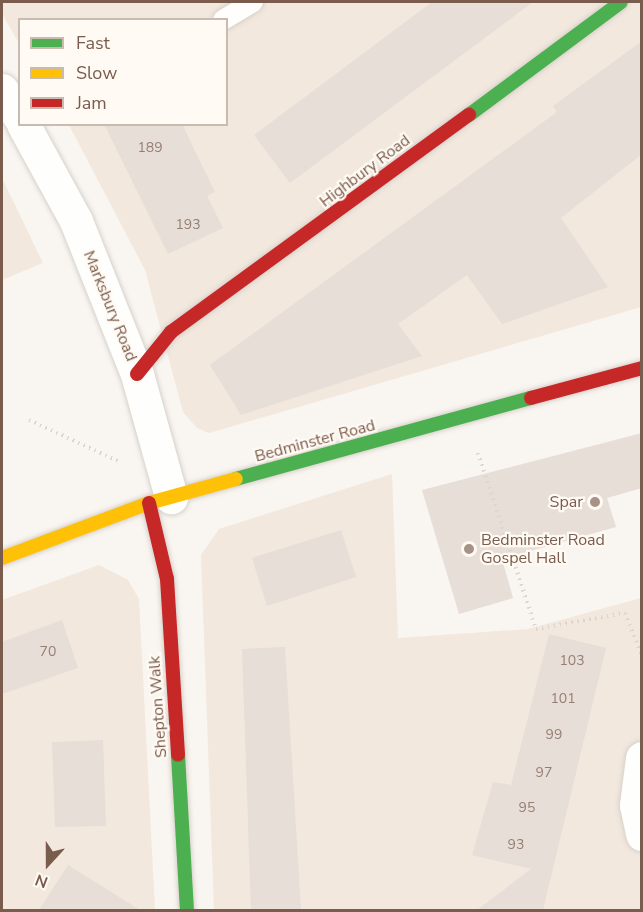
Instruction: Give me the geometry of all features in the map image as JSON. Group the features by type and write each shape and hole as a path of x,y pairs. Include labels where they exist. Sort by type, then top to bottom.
{"street":[{"name":"Highbury Road","path":"137,374 171,332 240,287 621,2"},
{"name":"Marksbury Road","path":"24,126 75,221 137,374 162,494"},
{"name":"Bedminster Road","path":"2,558 162,494 465,417 642,368"},
{"name":"Shepton Walk","path":"162,494 187,910"},
{"path":"642,758 636,805 642,834"}],"lane":[{"path":"226,18 253,2"}],"path":[{"path":"465,417 536,628 625,612 642,656"},
{"path":"29,420 162,494"}],"shaded area":[{"path":"2,2 641,2 641,307 209,433 197,428 183,412 145,270 70,126 228,126 228,18 18,18 18,41 2,14"},
{"path":"2,178 43,263 2,280"},
{"path":"392,474 398,638 528,629 641,598 641,910 214,910 201,555 219,529"},
{"path":"99,565 128,580 139,599 155,910 2,910 2,600"}],"building":[{"path":"432,2 533,2 290,183 254,135"},
{"path":"642,41 642,154 561,218 608,287 502,324 467,275 398,324 422,356 241,415 210,365 557,112 553,106"},
{"path":"105,126 183,126 215,192 207,196 223,228 168,254"},
{"path":"642,433 642,488 607,498 616,527 502,559 513,598 459,614 422,490"},
{"path":"341,530 356,577 267,606 252,558"},
{"path":"62,620 78,668 2,694 2,642"},
{"path":"549,634 606,648 543,910 477,910 531,869 472,855 493,782 511,785"},
{"path":"285,647 301,910 251,910 242,649"},
{"path":"103,740 106,826 55,827 52,742"},
{"path":"68,865 140,910 39,910"}],"traffic: fast":[{"path":"469,115 621,2"},
{"path":"236,479 531,398"},
{"path":"178,755 187,910"}],"traffic: slow":[{"path":"2,558 149,503 236,479"}],"traffic: jam":[{"path":"137,374 171,332 469,115"},
{"path":"531,398 642,368"},
{"path":"149,503 167,579 178,755"}],"place":[{"name":"Spar","path":"595,502"},
{"name":"Bedminster Road Gospel Hall","path":"469,549"}]}
